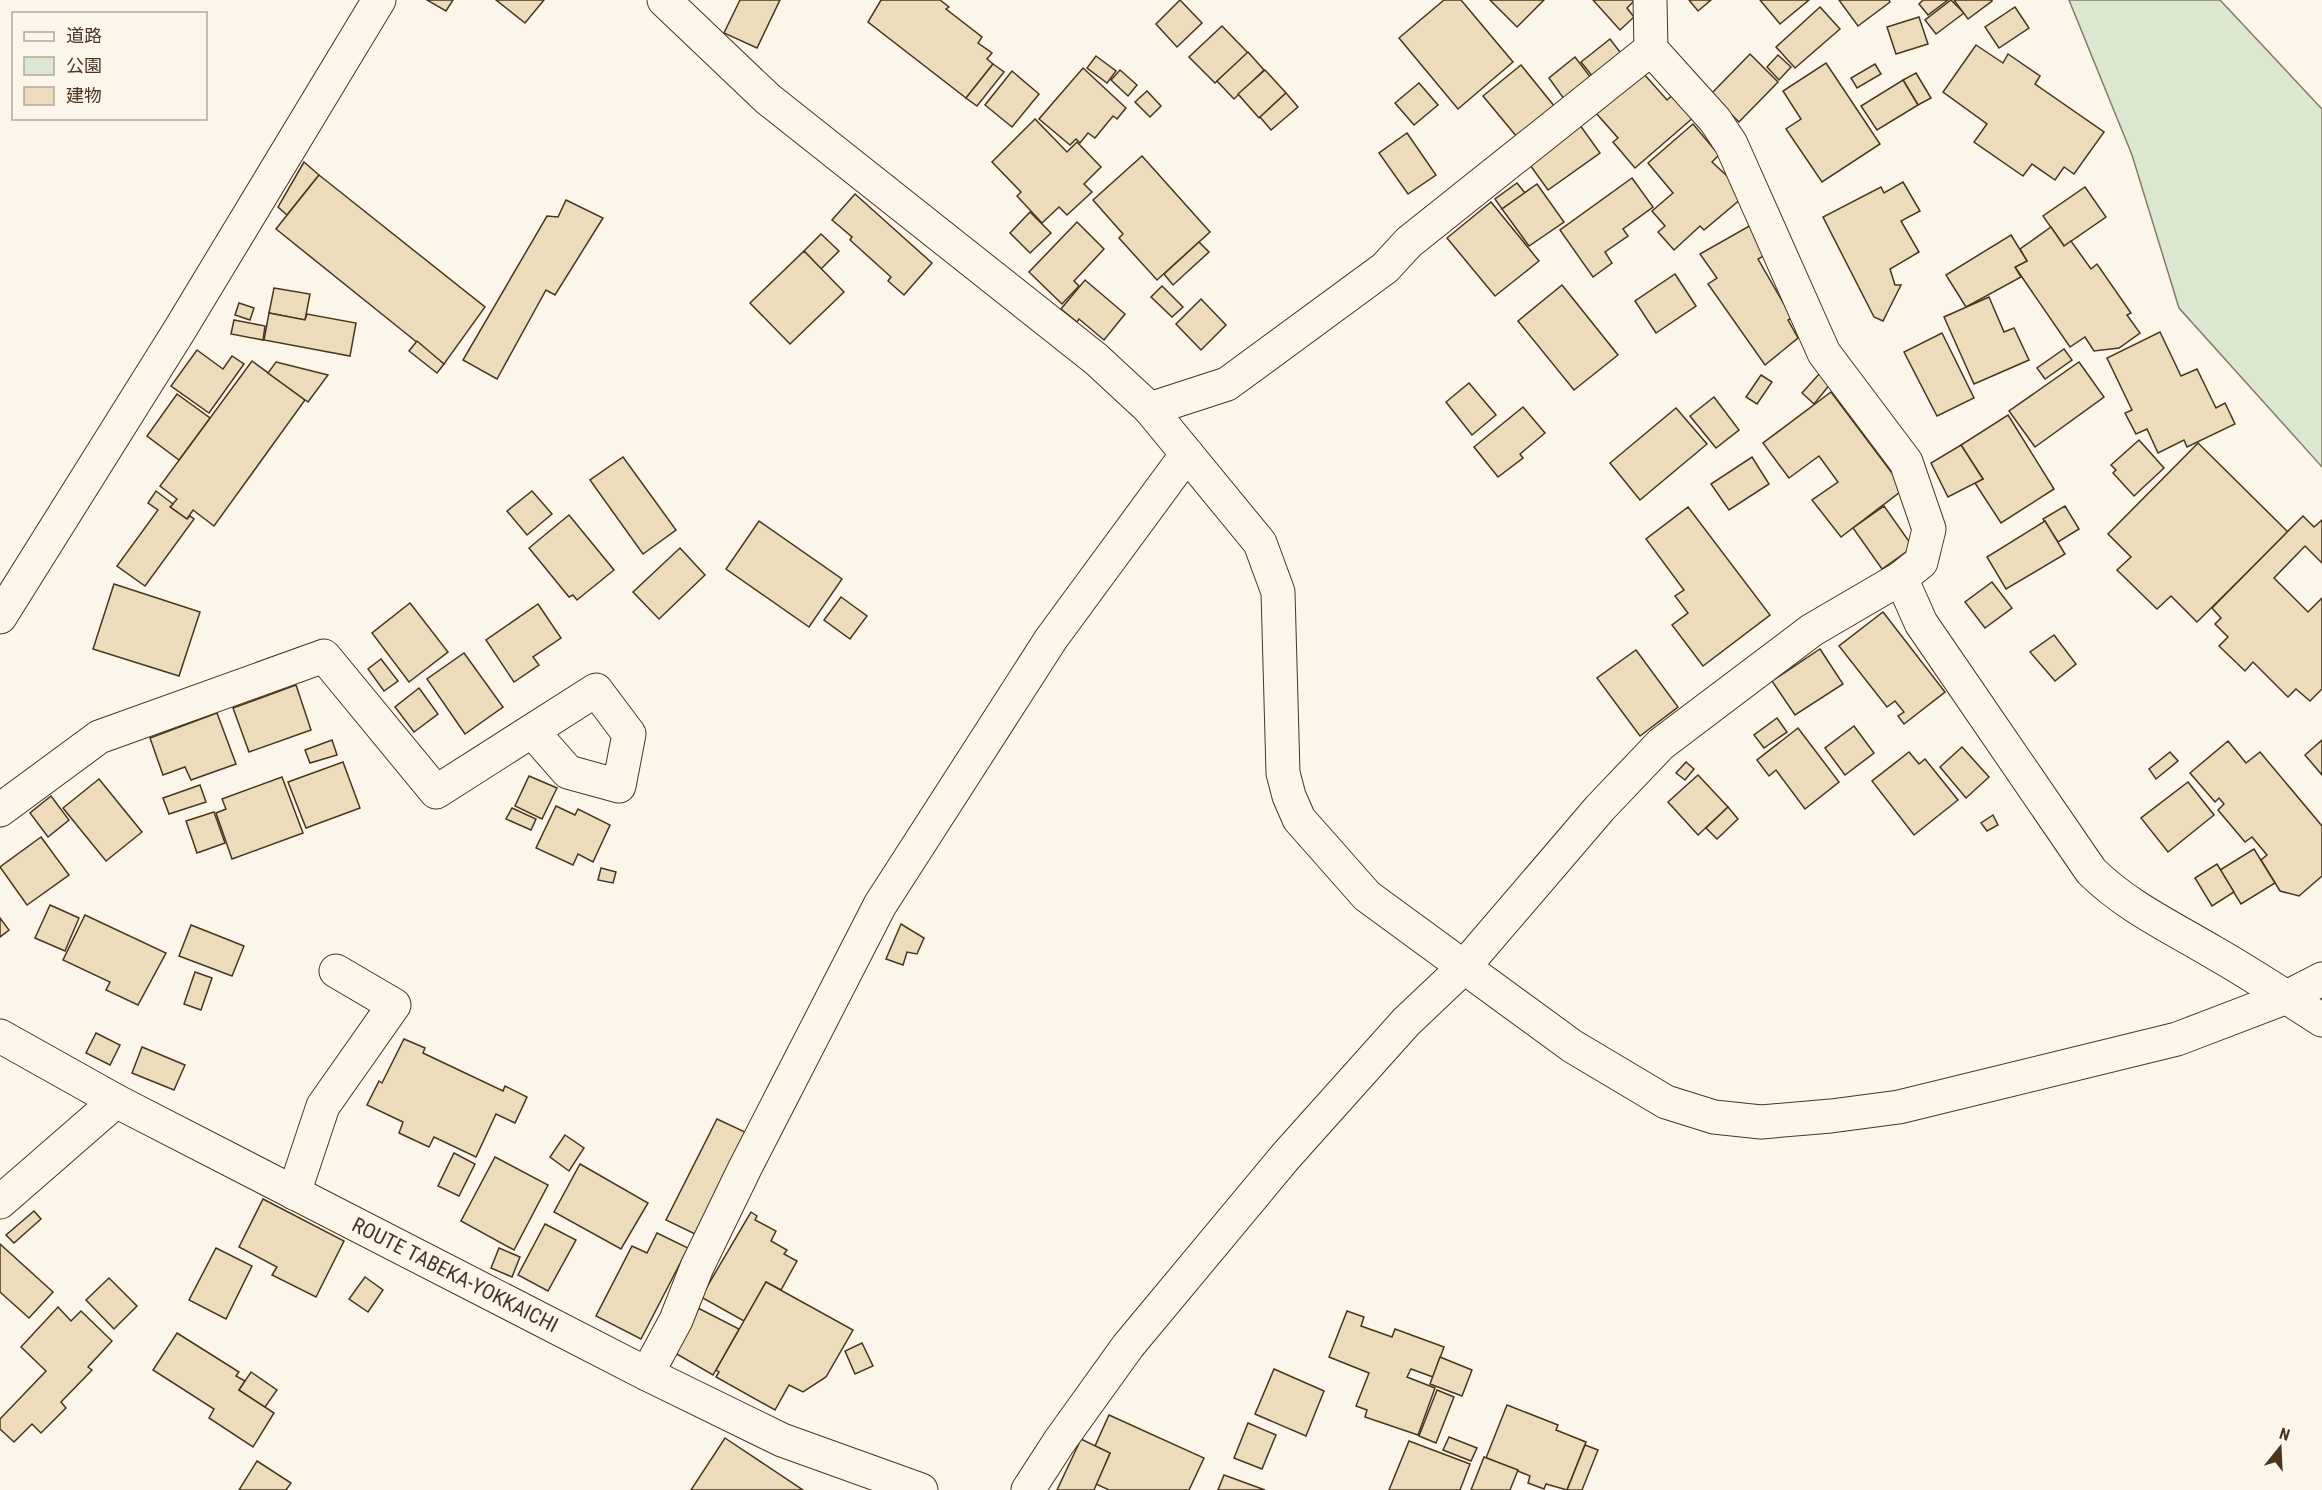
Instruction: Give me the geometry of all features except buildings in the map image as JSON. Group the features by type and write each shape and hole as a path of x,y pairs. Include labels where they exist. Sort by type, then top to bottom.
{"street":[{"path":"0,617 179,331 380,0"},
{"path":"664,0 768,99 1096,359 1150,409 1260,543 1270,567 1278,592 1281,626 1280,716 1283,773 1299,819 1367,896 1572,1046 1666,1102 1714,1117 1761,1122 1899,1107 2177,1038 2287,998 2322,979"},
{"path":"1029,1490 1059,1442 1128,1346 1286,1156 1406,1022 1463,968 1600,808 1661,744 1812,630 1901,578 1921,562 1929,529 1906,462 1824,353 1731,144 1715,120 1651,49 1650,0"},
{"path":"1150,409 1227,384 1385,268 1409,242 1651,49"},
{"path":"647,1374 676,1320 697,1267 745,1168 880,905 1051,639 1187,454"},
{"path":"1901,578 1921,623 2091,871 2110,891 2322,1020"},
{"path":"0,810 99,737 324,656 436,792 532,731"},
{"path":"294,1193 323,1106 394,1005 336,971"},
{"name":"ROUTE TABEKA-YOKKAICHI","path":"0,1036 116,1101 647,1374 782,1440 921,1490"},
{"path":"0,1202 116,1101"}],"green space":[{"path":"2069,0 2220,0 2322,109 2322,467 2179,308 2132,155"}]}
